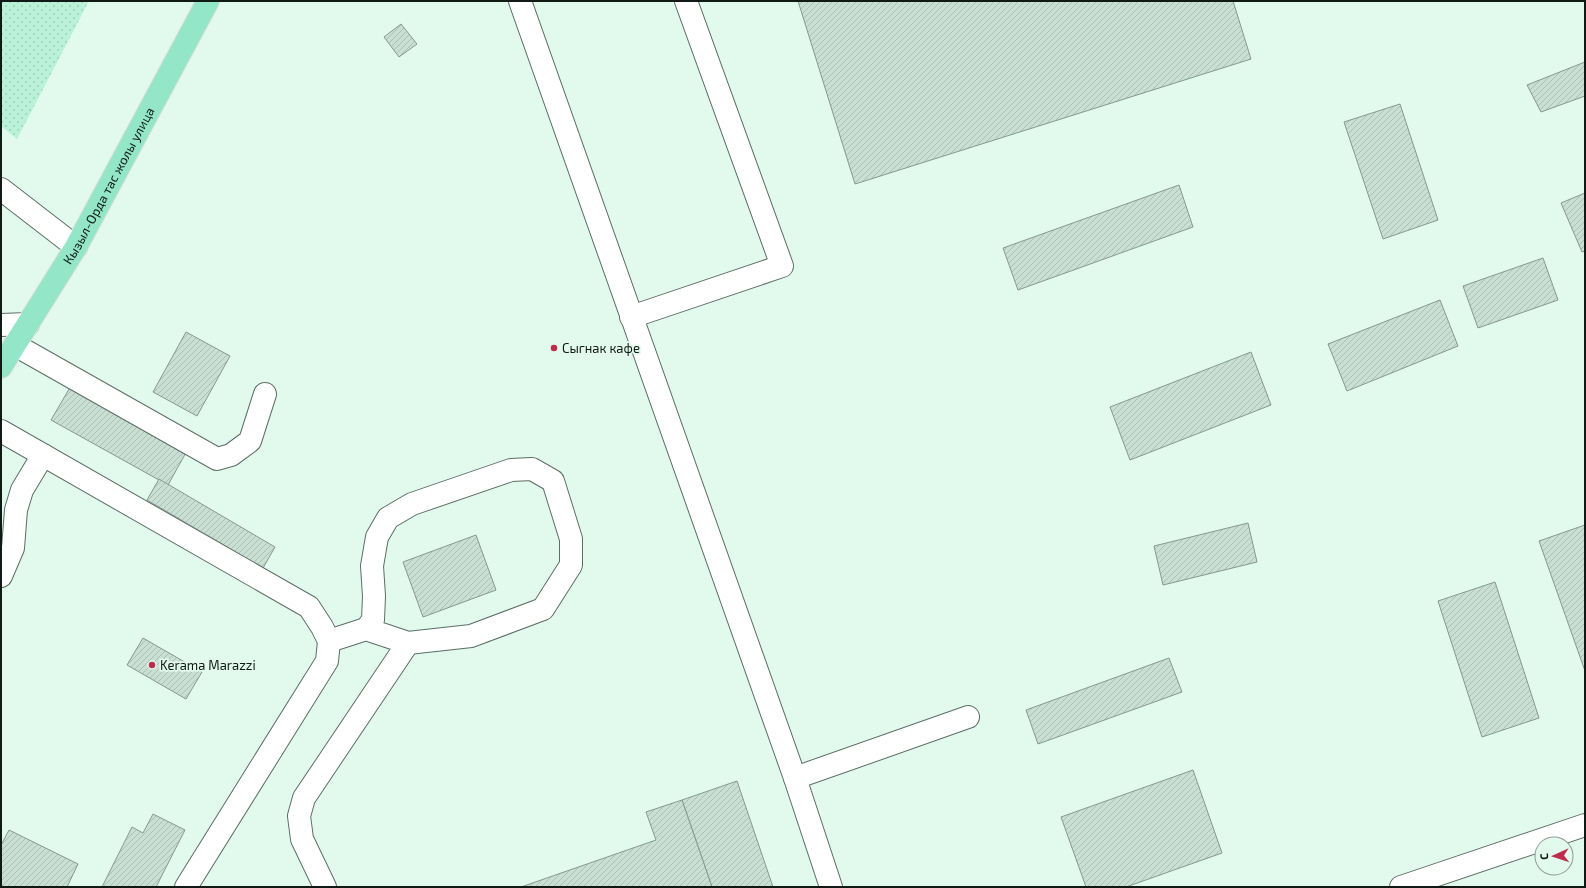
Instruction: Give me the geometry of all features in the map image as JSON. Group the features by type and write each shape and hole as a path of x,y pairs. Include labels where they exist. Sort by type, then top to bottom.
{"main road":[{"name":"Кызыл-Орда тас жолы улица","path":"1,367 76,247 208,1"}],"street":[{"path":"631,316 782,266 686,1"},
{"path":"522,2 832,887"},
{"path":"1,189 76,247"},
{"path":"1,325 28,324"},
{"path":"15,344 217,459 231,455 250,441 265,394"},
{"path":"1,431 308,607 322,627 329,641 327,661 186,887"},
{"path":"1,576 13,548 16,510 22,490 43,455"},
{"path":"329,641 366,629 373,620 374,596 372,566 377,537 388,518 412,504 511,470 532,469 553,481 571,539 571,565 543,609 471,636 408,643 366,629"},
{"path":"325,887 302,839 299,816 304,798 408,643"},
{"path":"795,778 968,716"},
{"path":"1401,887 1585,824"}],"green space":[{"path":"1,1 89,1 17,139 1,126"}],"building":[{"path":"798,1 1233,1 1251,59 855,184"},
{"path":"401,24 417,44 399,57 384,37"},
{"path":"1585,62 1585,96 1541,112 1527,85"},
{"path":"1400,104 1438,220 1383,239 1344,122"},
{"path":"1179,185 1193,227 1018,290 1003,248"},
{"path":"1585,193 1585,251 1582,252 1561,203"},
{"path":"1543,258 1558,300 1478,328 1463,286"},
{"path":"1440,300 1458,346 1347,391 1328,344"},
{"path":"186,332 230,356 197,416 153,392"},
{"path":"1251,352 1271,405 1130,460 1110,407"},
{"path":"72,384 188,449 168,485 51,420"},
{"path":"159,479 275,547 263,568 147,500"},
{"path":"1248,523 1257,562 1163,585 1154,546"},
{"path":"1585,525 1585,671 1539,541"},
{"path":"476,535 496,590 423,617 403,562"},
{"path":"1495,582 1539,718 1482,737 1438,601"},
{"path":"143,638 202,672 186,699 127,665"},
{"path":"1169,658 1182,692 1038,744 1026,710"},
{"path":"1193,770 1222,853 1126,887 1086,887 1061,817"},
{"path":"737,781 773,887 712,887 682,800"},
{"path":"682,800 712,887 521,887 656,840 646,812"},
{"path":"153,814 185,830 156,887 102,887 132,827 143,833"},
{"path":"9,830 78,864 67,887 1,887 1,845"}],"place":[{"name":"Сыгнак кафе","path":"554,348"},
{"name":"Kerama Marazzi","path":"152,665"}]}
